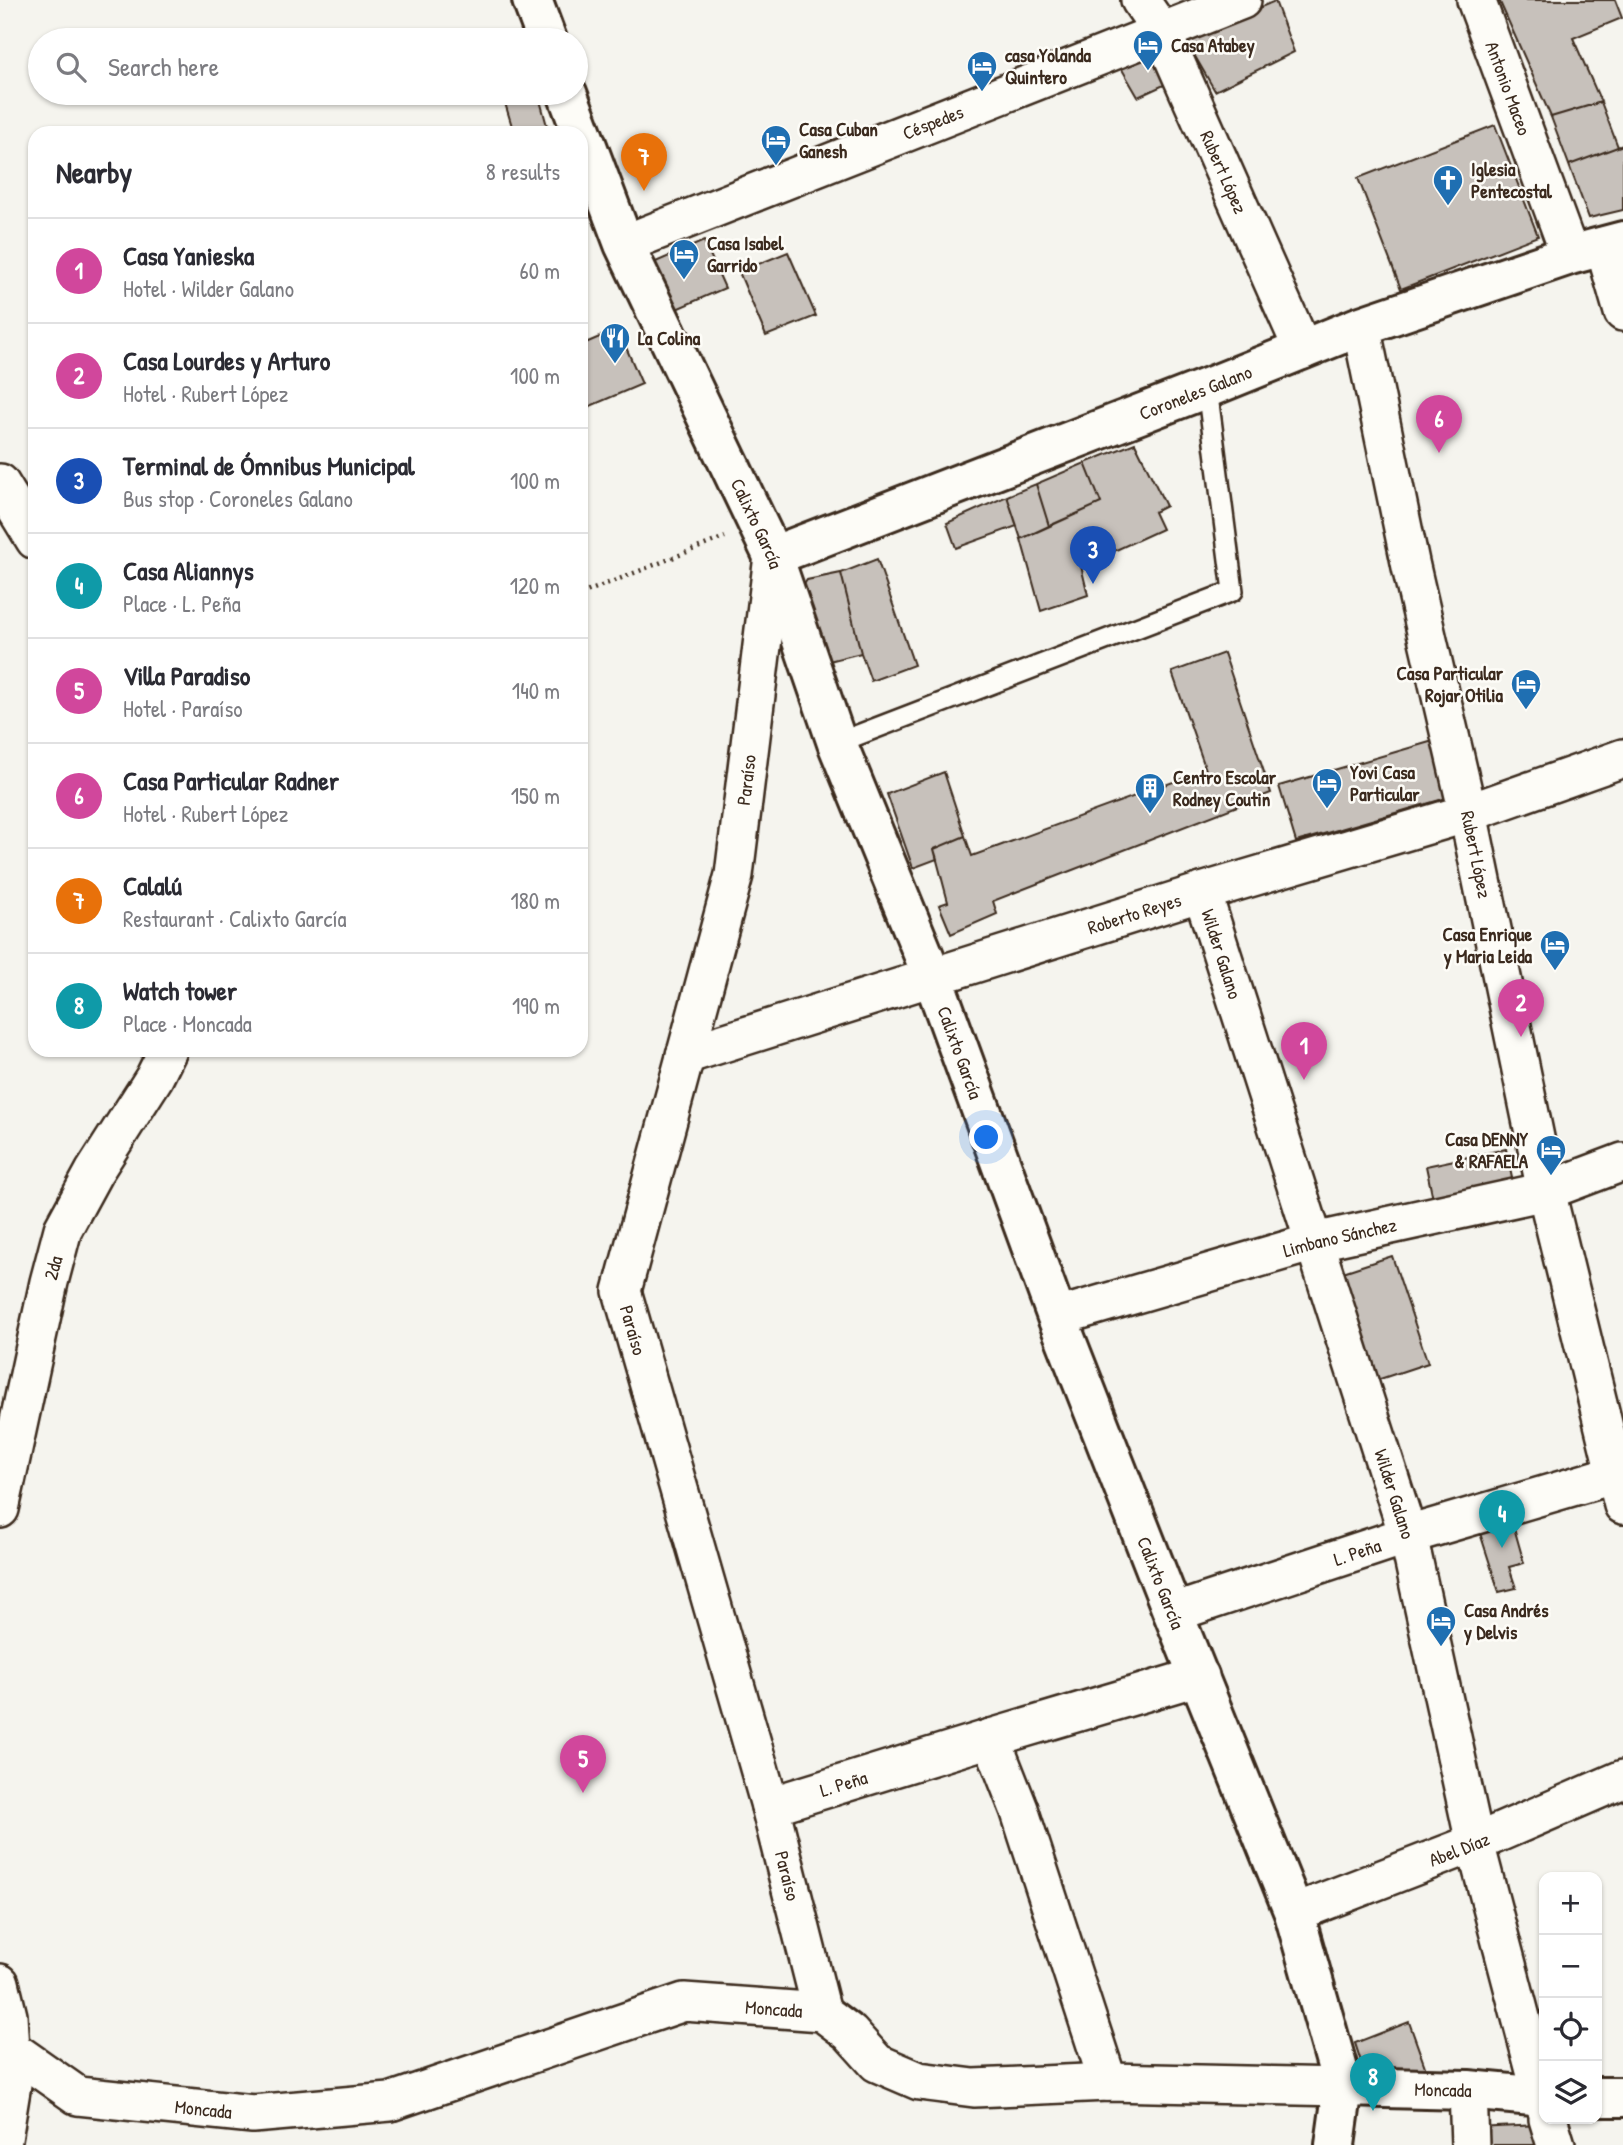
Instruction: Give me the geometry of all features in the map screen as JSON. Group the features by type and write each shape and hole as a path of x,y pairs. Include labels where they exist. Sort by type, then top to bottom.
{"main road":[{"path":"532,0 542,28"},
{"name":"Calixto García","path":"572,105 579,126"},
{"name":"Calixto García","path":"588,149 624,244 766,540 837,743 933,978 1057,1317 1294,1913 1343,2087 1335,2145"},
{"name":"Coroneles Galano","path":"766,540 1208,388 1360,326 1599,247"},
{"name":"Moncada","path":"1343,2087 1468,2090 1539,2103"},
{"path":"1602,2096 1623,2096"}],"street":[{"name":"Rubert López","path":"1140,0 1162,32 1303,349"},
{"name":"Céspedes","path":"624,244 1241,0"},
{"name":"Antonio Maceo","path":"1476,0 1599,247 1623,312"},
{"name":"Rubert López","path":"1360,326 1411,567 1468,813 1546,1191 1621,1484"},
{"path":"0,483 28,529"},
{"name":"Paraíso","path":"766,540 734,875 622,1292 770,1806 822,2012"},
{"name":"Roberto Reyes","path":"685,1055 1202,892 1468,813 1623,758"},
{"name":"Wilder Galano","path":"1202,892 1408,1535 1475,1843 1539,2082"},
{"name":"2da","path":"0,1509 49,1282 63,1230 94,1172 164,1057"},
{"name":"Limbano Sánchez","path":"1057,1317 1314,1242 1546,1191 1623,1162"},
{"name":"L. Peña","path":"1173,1613 1408,1535 1621,1484"},
{"name":"L. Peña","path":"770,1806 1200,1676"},
{"path":"991,1738 1019,1809 1108,2082"},
{"name":"Abel Díaz","path":"1294,1913 1475,1843 1623,1779"},
{"path":"0,1983 8,2016 12,2084 2,2145"},
{"name":"Moncada","path":"11,2049 78,2096 253,2114 390,2102 684,2002 822,2012 850,2033 877,2063 919,2081 974,2088 1108,2082 1343,2087"},
{"path":"1468,2090 1470,2145"},
{"name":"Wilder Galano","path":"1550,2124 1556,2145"}],"lane":[{"path":"837,743 1233,591 1208,388"}],"path":[{"path":"588,592 766,540"}],"building":[{"path":"1499,0 1615,0 1622,18 1573,38 1601,102 1551,117"},
{"path":"1275,1 1294,52 1215,91 1185,39"},
{"name":"Casa Atabey","path":"1159,46 1177,79 1138,97 1120,66"},
{"path":"1601,102 1618,147 1569,165 1551,117"},
{"path":"506,105 541,105 547,126 512,126"},
{"name":"Iglesia Pentecostal","path":"1495,125 1538,236 1401,289 1358,178"},
{"path":"1623,145 1623,210 1589,218 1569,165"},
{"path":"704,241 725,288 672,311 651,264"},
{"path":"788,252 816,316 766,336 739,272"},
{"path":"618,329 642,384 588,407 588,342"},
{"path":"1135,443 1166,506 1154,512 1162,529 1081,566 1088,595 1041,611 1021,539 1101,503 1085,463"},
{"path":"1085,463 1101,503 1049,526 1036,484"},
{"path":"1036,484 1049,526 1021,539 1007,496"},
{"path":"1007,496 1017,526 956,548 947,523"},
{"path":"877,559 914,665 871,681 861,653 841,573"},
{"path":"841,573 861,653 825,662 800,590 807,580"},
{"name":"Centro Escolar Rodney Coutin","path":"1224,653 1271,793 993,901 997,914 951,934 939,905 948,902 934,849 965,836 972,856 1206,770 1172,672"},
{"path":"1440,739 1457,795 1296,842 1279,786"},
{"path":"944,772 965,836 934,849 937,859 913,868 887,794"},
{"path":"1506,1149 1514,1188 1434,1204 1426,1166"},
{"path":"1392,1256 1428,1363 1377,1380 1340,1273"},
{"path":"1513,1524 1524,1563 1509,1567 1516,1588 1499,1592 1480,1533"},
{"path":"1409,2022 1429,2078 1367,2080 1355,2043"},
{"path":"1540,2125 1544,2145 1480,2145 1476,2128"}],"place":[{"name":"Casa Atabey","path":"1148,72"},
{"name":"casa Yolanda Quintero","path":"982,93"},
{"name":"Casa Cuban Ganesh","path":"776,167"},
{"name":"Calalú","path":"644,191"},
{"name":"Iglesia Pentecostal","path":"1448,207"},
{"name":"Casa Isabel Garrido","path":"684,281"},
{"name":"La Colina","path":"615,365"},
{"name":"Casa Particular Radner","path":"1439,453"},
{"name":"Terminal de Ómnibus Municipal","path":"1093,584"},
{"name":"Casa Particular Rojar Otilia","path":"1526,711"},
{"name":"Yovi Casa Particular","path":"1327,810"},
{"name":"Centro Escolar Rodney Coutin","path":"1150,815"},
{"name":"Casa Enrique y Maria Leida","path":"1555,972"},
{"name":"Casa Lourdes y Arturo","path":"1521,1037"},
{"name":"Casa Yanieska","path":"1304,1080"},
{"name":"Casa DENNY & RAFAELA","path":"1551,1177"},
{"name":"Casa Aliannys","path":"1502,1548"},
{"name":"Casa Andrés y Delvis","path":"1441,1648"},
{"name":"Villa Paradiso","path":"583,1793"},
{"name":"Watch tower","path":"1373,2111"}]}
